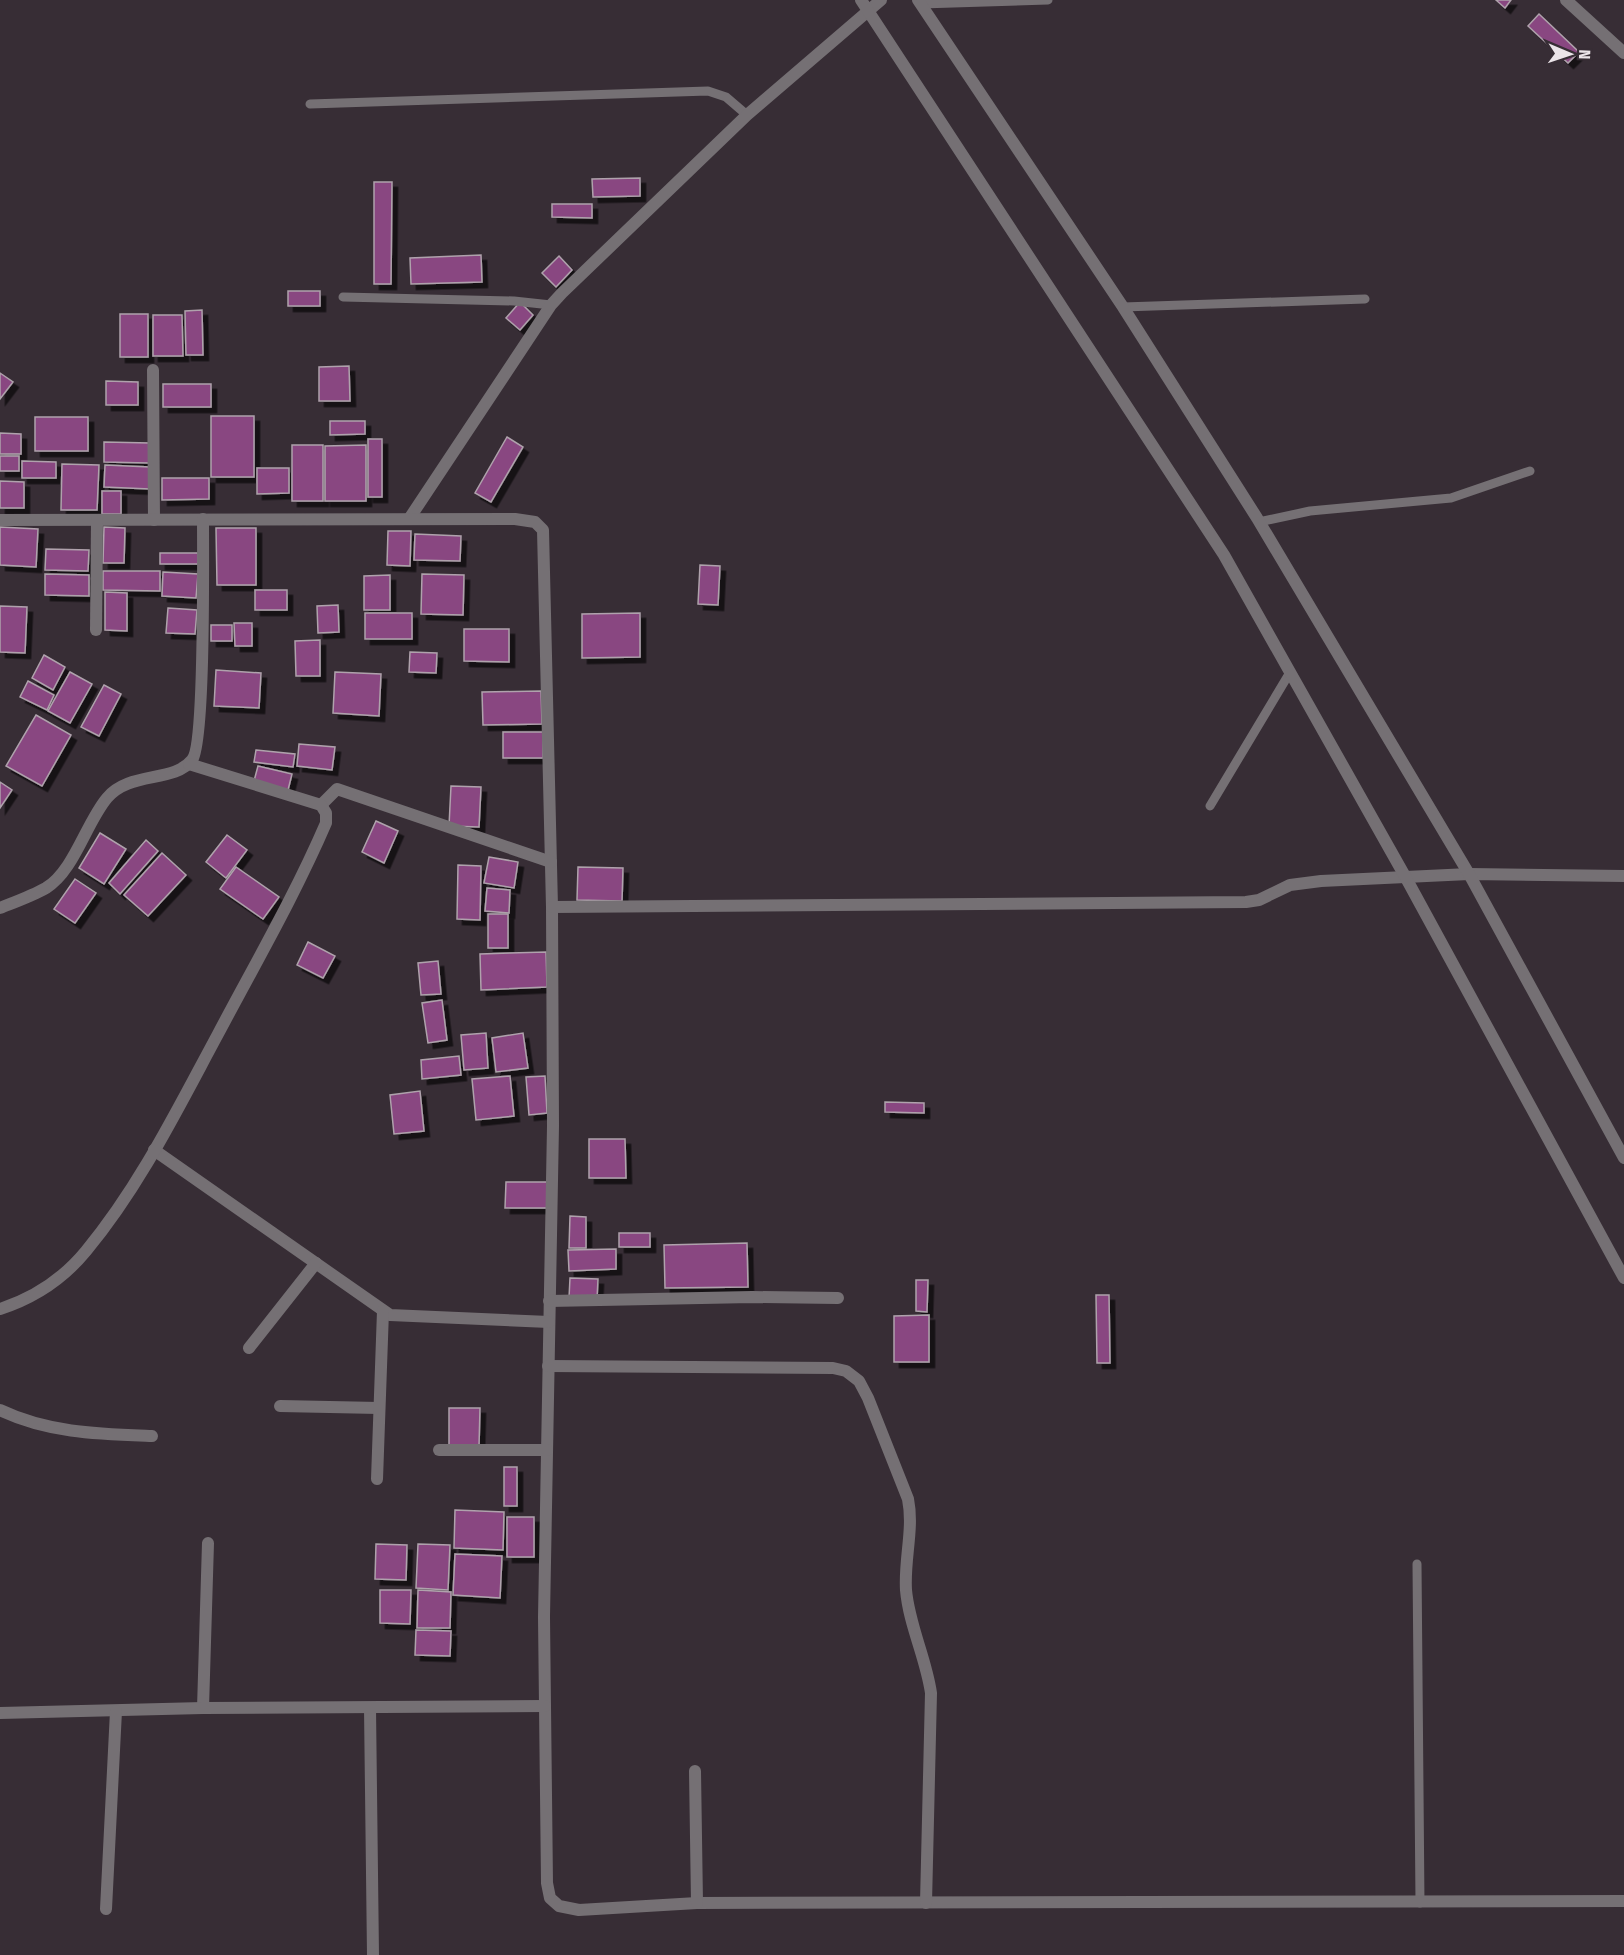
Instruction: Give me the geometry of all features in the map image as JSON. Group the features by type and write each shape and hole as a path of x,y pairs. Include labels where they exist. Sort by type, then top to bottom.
{"street":[{"path":"861,0 1224,555 1406,878 1624,1278"},
{"path":"409,519 551,305 582,272 747,116 881,0"},
{"path":"1566,0 1624,53"},
{"path":"919,2 1124,307 1259,522 1468,874 1624,1158"},
{"path":"153,370 154,520"},
{"path":"0,908 48,887 61,874 101,805 113,790 129,782 184,768 197,750 201,704 203,519"},
{"path":"0,520 515,519 535,522 543,530 552,907 553,1126 544,1706 547,1883 550,1898 559,1906 579,1910 697,1903 1624,1901"},
{"path":"96,630 97,520"},
{"path":"0,1308 26,1299 50,1286 85,1252 117,1210 154,1150 273,931 326,823 326,813 321,805 189,764"},
{"path":"321,805 337,789 551,862"},
{"path":"552,907 1246,902 1259,900 1290,885 1321,881 1468,874 1624,876"},
{"path":"154,1150 390,1315 415,1318 549,1322"},
{"path":"249,1348 316,1263"},
{"path":"549,1301 752,1297 838,1298"},
{"path":"377,1479 383,1311"},
{"path":"548,1366 833,1368 846,1371 859,1381 868,1398 911,1512 906,1559 906,1589 909,1610 928,1670 931,1693 926,1903"},
{"path":"280,1406 379,1408"},
{"path":"0,1410 45,1427 92,1434 152,1436"},
{"path":"439,1450 547,1450"},
{"path":"203,1708 208,1544"},
{"path":"0,1713 203,1708 544,1706"},
{"path":"370,1708 373,1955"},
{"path":"106,1909 116,1711"},
{"path":"696,1771 697,1903"}],"lane":[{"path":"919,2 1048,0"},
{"path":"310,104 708,91 726,97 747,116"},
{"path":"343,297 514,301 551,305"},
{"path":"1124,307 1365,299"},
{"path":"1259,522 1310,511 1451,498 1530,471"},
{"path":"1210,806 1289,674"},
{"path":"1417,1564 1420,1903"}],"building":[{"path":"1496,0 1511,0 1505,8"},
{"path":"1539,14 1579,52 1568,63 1528,26"},
{"path":"640,178 640,196 593,197 592,179"},
{"path":"374,182 392,182 391,284 374,284"},
{"path":"552,204 592,204 592,218 552,217"},
{"path":"481,255 482,282 411,284 410,258"},
{"path":"559,256 572,270 556,287 542,273"},
{"path":"288,291 320,291 320,306 288,306"},
{"path":"520,302 533,315 520,330 506,318"},
{"path":"202,310 203,355 186,355 185,311"},
{"path":"120,314 148,314 148,357 120,357"},
{"path":"153,315 182,315 183,356 153,356"},
{"path":"349,366 350,401 319,401 319,367"},
{"path":"0,373 13,382 0,399"},
{"path":"106,381 138,382 138,405 106,405"},
{"path":"163,384 211,384 211,407 163,407"},
{"path":"211,416 254,416 254,477 211,477"},
{"path":"35,417 88,417 88,451 35,451"},
{"path":"330,421 365,421 365,434 330,435"},
{"path":"0,433 21,434 21,454 0,454"},
{"path":"507,437 523,447 491,502 475,493"},
{"path":"368,439 382,439 382,497 368,497"},
{"path":"104,442 150,443 149,463 104,462"},
{"path":"292,445 323,445 323,501 292,501"},
{"path":"366,445 366,501 325,501 325,446"},
{"path":"0,456 19,456 19,471 0,471"},
{"path":"22,461 56,462 56,478 22,478"},
{"path":"62,464 99,465 97,510 61,510"},
{"path":"105,465 150,467 150,489 104,487"},
{"path":"257,468 289,468 289,493 257,494"},
{"path":"162,478 209,478 209,499 162,500"},
{"path":"0,481 24,482 24,508 0,508"},
{"path":"102,491 121,491 121,514 102,514"},
{"path":"0,527 38,529 36,567 0,565"},
{"path":"104,527 125,528 124,563 103,563"},
{"path":"216,528 256,528 256,585 217,585"},
{"path":"388,531 411,531 410,566 387,565"},
{"path":"415,534 461,536 460,561 414,560"},
{"path":"46,549 89,550 88,571 45,570"},
{"path":"160,553 198,553 198,564 160,564"},
{"path":"700,565 720,566 718,605 698,604"},
{"path":"103,571 160,571 160,591 103,590"},
{"path":"163,572 198,574 196,598 162,596"},
{"path":"45,574 89,575 89,596 45,595"},
{"path":"422,574 464,575 463,615 421,614"},
{"path":"390,575 390,610 364,610 364,576"},
{"path":"255,590 287,590 287,610 255,610"},
{"path":"105,592 127,593 127,631 105,630"},
{"path":"338,605 339,632 318,633 317,606"},
{"path":"0,606 27,607 25,653 0,652"},
{"path":"168,608 197,610 195,634 166,633"},
{"path":"365,613 412,613 412,639 365,639"},
{"path":"640,613 640,657 582,658 582,614"},
{"path":"234,623 252,623 252,646 235,646"},
{"path":"211,625 232,625 232,641 211,641"},
{"path":"464,629 509,629 509,662 464,661"},
{"path":"320,640 320,676 296,676 295,641"},
{"path":"410,652 437,653 436,673 409,672"},
{"path":"44,655 65,667 53,690 32,678"},
{"path":"216,670 261,673 259,708 214,706"},
{"path":"70,672 92,684 70,723 48,711"},
{"path":"335,672 381,674 379,716 333,713"},
{"path":"28,681 54,695 47,710 20,697"},
{"path":"104,685 121,694 99,736 81,727"},
{"path":"541,691 542,724 483,725 482,692"},
{"path":"36,715 71,735 42,786 6,766"},
{"path":"503,732 543,732 543,758 503,758"},
{"path":"299,744 335,747 332,770 297,766"},
{"path":"256,750 295,754 293,767 254,762"},
{"path":"258,766 292,774 288,790 254,781"},
{"path":"0,782 12,790 0,808"},
{"path":"451,786 481,787 479,827 449,826"},
{"path":"376,821 398,831 384,863 362,852"},
{"path":"100,833 126,849 104,884 79,868"},
{"path":"227,835 247,850 226,878 206,862"},
{"path":"146,840 158,851 120,894 109,883"},
{"path":"162,853 186,875 148,916 124,895"},
{"path":"489,857 518,862 514,888 484,883"},
{"path":"458,865 481,866 480,920 457,919"},
{"path":"236,867 279,897 263,919 220,889"},
{"path":"578,867 623,868 622,901 577,900"},
{"path":"75,879 96,893 75,923 54,909"},
{"path":"487,888 510,890 509,913 485,911"},
{"path":"488,914 508,914 508,948 488,948"},
{"path":"308,942 335,956 323,978 297,965"},
{"path":"546,952 547,987 481,990 480,954"},
{"path":"438,961 441,994 421,995 418,963"},
{"path":"442,1000 447,1040 428,1043 422,1003"},
{"path":"486,1033 488,1068 464,1070 461,1035"},
{"path":"523,1033 528,1068 496,1072 492,1038"},
{"path":"459,1056 461,1075 422,1079 421,1060"},
{"path":"510,1076 514,1116 476,1120 472,1079"},
{"path":"545,1076 547,1113 529,1115 526,1077"},
{"path":"420,1091 424,1131 394,1134 390,1095"},
{"path":"885,1102 924,1103 924,1113 885,1112"},
{"path":"589,1139 625,1139 626,1178 589,1178"},
{"path":"506,1182 548,1182 548,1208 505,1208"},
{"path":"570,1216 586,1217 586,1248 569,1248"},
{"path":"619,1233 650,1233 650,1247 619,1247"},
{"path":"747,1243 748,1287 665,1288 664,1245"},
{"path":"616,1249 616,1269 569,1271 568,1250"},
{"path":"570,1278 598,1279 597,1299 569,1298"},
{"path":"916,1280 928,1280 927,1312 916,1311"},
{"path":"1096,1295 1109,1295 1110,1363 1097,1363"},
{"path":"929,1315 929,1362 894,1362 894,1316"},
{"path":"449,1408 480,1408 479,1446 449,1445"},
{"path":"504,1467 517,1467 517,1506 504,1506"},
{"path":"455,1510 504,1512 503,1550 454,1548"},
{"path":"507,1517 534,1517 534,1557 507,1557"},
{"path":"376,1544 407,1545 406,1580 375,1579"},
{"path":"418,1544 450,1545 448,1590 416,1588"},
{"path":"455,1554 502,1556 500,1598 453,1595"},
{"path":"380,1590 411,1590 410,1624 380,1623"},
{"path":"418,1590 451,1592 450,1628 417,1628"},
{"path":"416,1630 451,1631 450,1656 415,1655"}]}
